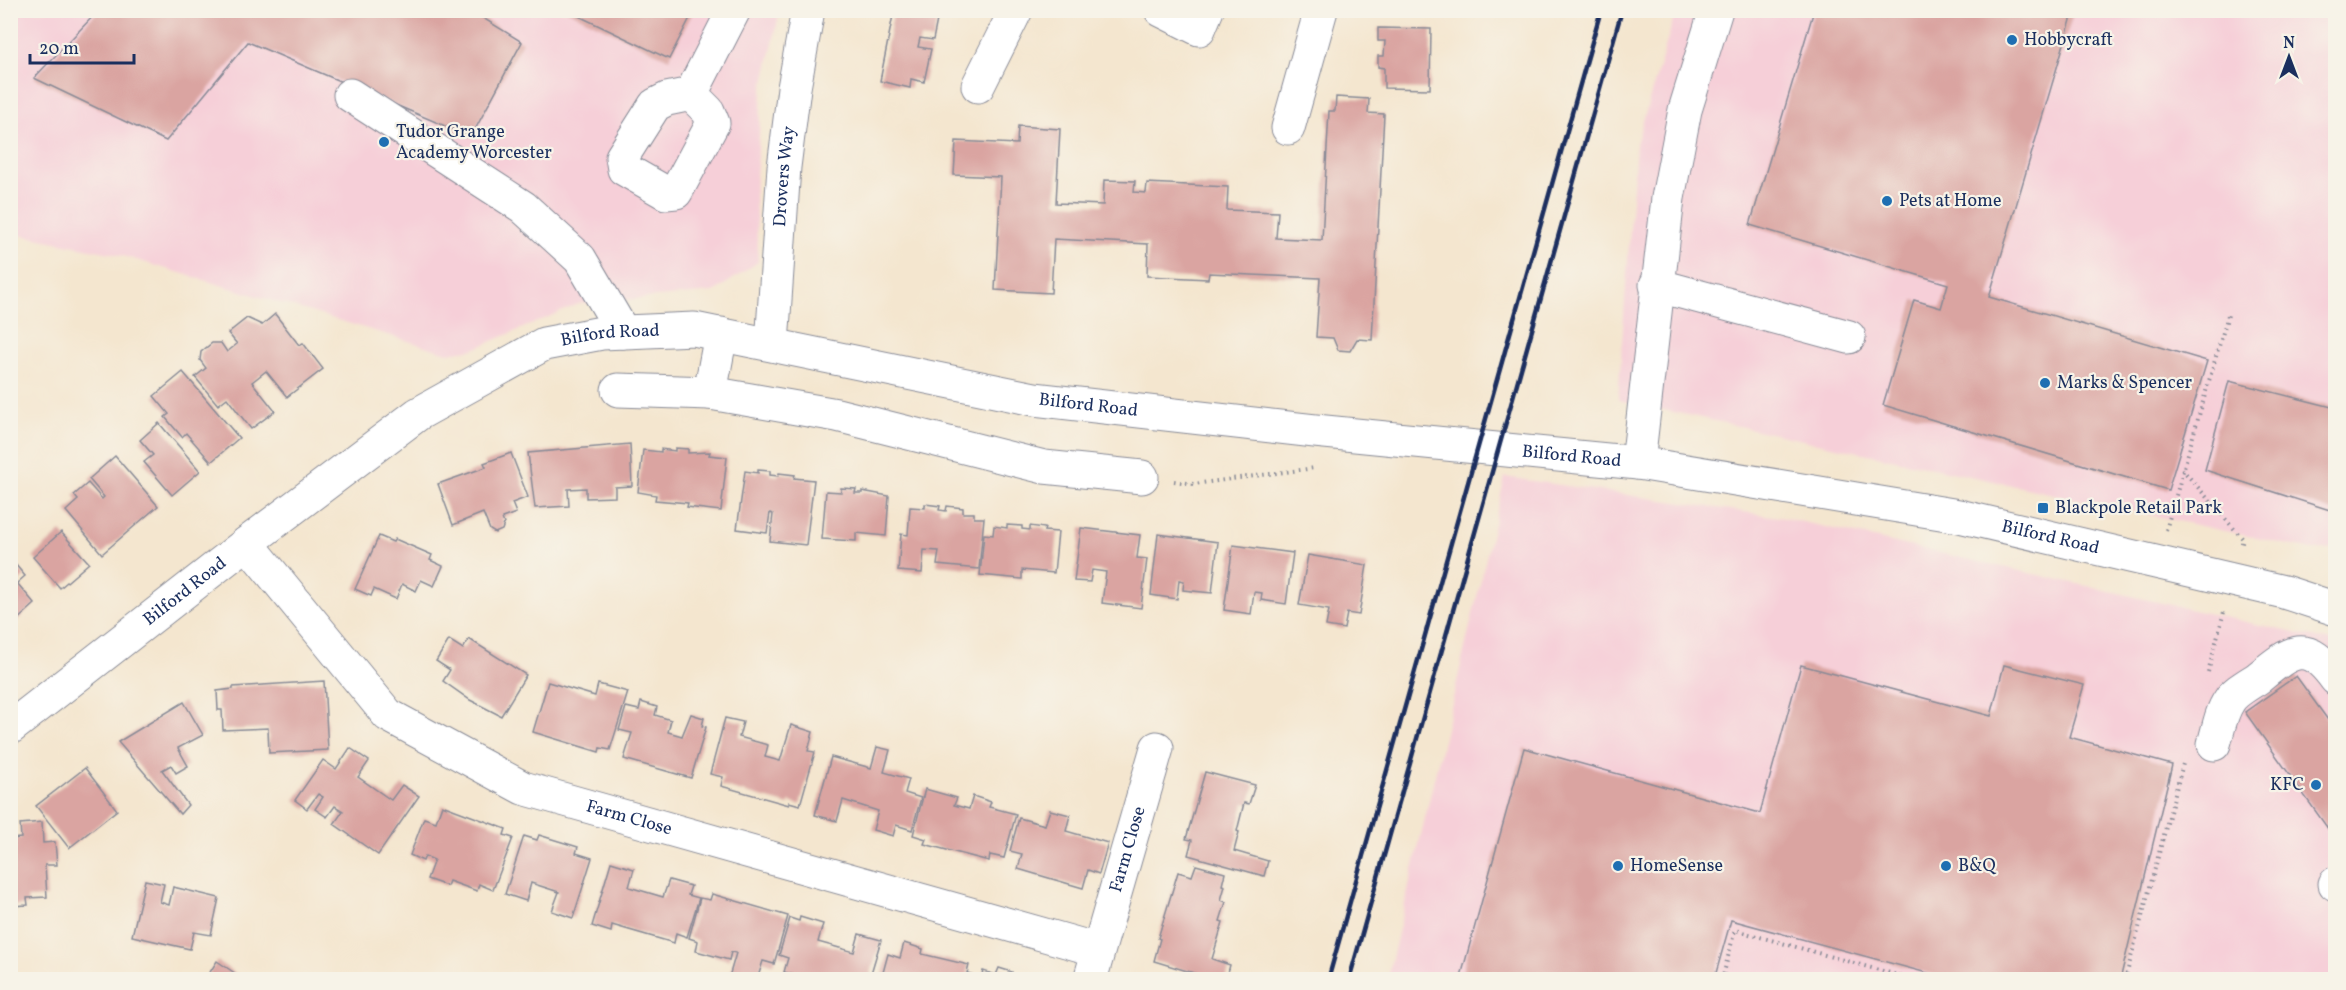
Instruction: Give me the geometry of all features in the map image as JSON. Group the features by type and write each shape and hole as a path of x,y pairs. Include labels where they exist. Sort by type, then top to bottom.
{"street":[{"path":"691,94 734,10"},
{"name":"Drovers Way","path":"772,344 784,167 794,87 808,10"},
{"path":"978,86 1016,10"},
{"path":"1161,10 1199,29 1207,10"},
{"path":"1288,128 1320,10"},
{"path":"1638,463 1656,285 1668,198 1685,110 1716,10"},
{"path":"350,95 523,207 580,259 623,332"},
{"path":"1656,285 1849,337"},
{"name":"Bilford Road","path":"10,728 247,543 418,414 544,344 602,333 694,329 1034,399 1315,431 1638,463 1959,516 2284,592 2336,609"},
{"path":"710,393 721,334"},
{"path":"618,390 710,393 837,415 1044,467 1142,477"},
{"name":"Farm Close","path":"247,543 388,716 523,788 1094,965 1157,748"},
{"name":"Bilford Road","path":"2284,592 2336,587"},
{"path":"2214,744 2229,700 2282,659 2297,653 2311,653 2323,661 2336,679"}],"path":[{"path":"2157,562 2228,315"},
{"path":"1142,477 1194,484 1318,467"},
{"path":"2182,469 2243,538 2206,678"},
{"path":"2125,980 2184,760"},
{"path":"1722,980 1735,930 1915,980"}],"shaded area":[{"name":"Tudor Grange Academy Worcester","path":"10,11 780,11 762,92 755,193 758,262 714,292 579,304 474,349 448,353 120,255 11,233"},
{"name":"Blackpole Retail Park","path":"1676,11 2335,11 2335,548 2312,550 1618,400 1636,144"},
{"path":"1505,477 1785,518 2335,642 2335,979 1387,980"}],"building":[{"path":"99,10 470,10 522,42 471,137 248,42 166,141 34,78"},
{"path":"566,10 694,10 669,59"},
{"path":"894,10 939,10 933,40 920,38 918,47 931,49 924,82 911,79 910,88 880,81"},
{"path":"1814,10 2074,10 1989,297 2207,361 2168,490 1883,405 1914,300 1941,308 1948,284 1750,225"},
{"path":"1378,28 1431,29 1430,89 1384,88 1384,68 1378,67 1378,56 1384,56 1385,41 1378,41"},
{"path":"1336,97 1369,99 1368,113 1384,114 1372,340 1357,339 1350,351 1338,350 1333,338 1316,337 1320,278 1209,273 1208,279 1147,276 1148,244 1054,239 1051,293 995,290 1001,177 954,175 956,141 1017,144 1018,126 1060,129 1056,203 1103,205 1104,180 1135,181 1134,192 1146,193 1147,183 1228,187 1227,210 1278,212 1276,238 1322,240 1329,111 1335,111"},
{"path":"275,314 299,345 303,343 323,369 287,397 266,371 252,382 275,411 251,429 227,398 218,405 195,377 206,368 200,360 201,352 212,343 221,343 227,352 237,344 228,333 247,318 262,325"},
{"path":"183,372 239,438 211,462 186,433 182,437 165,417 169,414 154,396"},
{"path":"2229,381 2336,408 2336,512 2205,470"},
{"path":"159,423 200,471 172,495 144,462 153,455 140,440"},
{"path":"630,444 632,486 615,487 615,497 586,498 586,488 568,489 569,506 535,508 528,453"},
{"path":"675,448 688,449 688,453 710,452 709,455 727,457 721,511 687,507 688,503 655,500 656,495 638,492 643,450 661,452 661,449 675,451"},
{"path":"511,453 528,497 512,503 516,513 502,518 504,524 502,530 495,533 490,530 483,513 453,525 438,484 486,467 484,463"},
{"path":"115,456 158,506 102,554 66,511 78,500 74,495 88,483 102,499 104,497 89,479"},
{"path":"758,470 770,471 770,475 778,476 779,473 795,475 794,478 814,480 806,545 770,541 773,514 770,513 767,533 737,529 745,471 758,473"},
{"path":"841,488 856,489 855,493 862,493 862,491 889,496 886,536 856,533 856,541 822,539 826,491 841,492"},
{"path":"925,504 940,506 939,510 946,511 947,506 963,508 963,513 974,513 974,518 984,518 979,569 937,565 939,551 924,550 922,573 898,571 901,534 908,535 910,507 925,508"},
{"path":"1007,525 1022,526 1022,529 1030,530 1030,526 1045,528 1044,531 1058,532 1054,573 1022,570 1022,579 980,575 984,534 993,535 994,526 1007,528"},
{"path":"1081,528 1140,535 1137,558 1147,559 1141,608 1102,603 1106,572 1092,570 1090,582 1074,581"},
{"path":"61,532 89,563 60,588 33,557"},
{"path":"1158,534 1218,542 1212,593 1183,590 1184,581 1179,580 1177,599 1151,595"},
{"path":"379,536 393,542 395,539 432,555 430,560 443,566 434,586 421,580 416,591 402,584 396,599 374,589 371,596 355,589"},
{"path":"1233,545 1293,553 1286,604 1261,600 1262,593 1254,592 1251,614 1224,610"},
{"path":"1308,555 1367,565 1359,615 1347,613 1344,629 1326,626 1329,610 1299,605"},
{"path":"10,558 25,576 17,583 35,604 16,621 10,614"},
{"path":"469,639 526,675 501,716 470,700 443,681 450,670 436,661 449,640 463,649"},
{"name":"B&Q","path":"1801,665 1991,716 2004,665 2084,685 2069,737 2172,765 2120,980 1953,980 1731,920 1714,980 1460,980 1524,748 1760,813"},
{"name":"KFC","path":"2296,676 2336,731 2336,840 2245,712"},
{"path":"324,681 328,750 269,753 268,728 223,730 222,710 218,710 217,691 233,689 233,687"},
{"path":"548,682 595,696 598,684 628,692 610,750 600,748 599,752 533,732"},
{"path":"184,702 203,735 178,748 188,766 176,773 171,765 162,770 188,805 180,814 118,742"},
{"path":"641,702 657,707 655,715 671,720 668,732 682,736 691,714 704,718 702,726 706,727 691,778 624,759 632,733 619,730 626,707 639,710"},
{"path":"725,718 743,722 739,737 768,745 765,757 780,761 791,725 813,732 808,751 815,752 800,805 789,802 789,805 721,786 723,777 710,774"},
{"path":"877,747 890,750 884,772 909,779 905,793 921,798 912,830 896,825 893,836 873,830 878,811 843,800 837,821 815,815 831,757 871,768"},
{"path":"350,748 369,761 358,777 391,800 402,785 419,796 378,855 334,824 343,811 335,806 327,817 315,809 323,797 318,794 307,809 295,800 323,760 336,769"},
{"path":"85,768 117,810 69,848 36,806"},
{"path":"1205,772 1255,785 1249,804 1244,803 1234,851 1268,861 1264,876 1188,855 1192,840 1186,839"},
{"path":"925,789 957,798 954,805 969,809 973,796 991,802 989,807 1016,814 1004,858 990,855 989,861 924,844 926,839 913,835"},
{"path":"442,805 506,829 504,835 513,838 493,890 479,884 477,891 449,881 447,886 427,879 434,860 425,856 423,861 410,855 424,818 436,822"},
{"path":"1050,810 1070,815 1066,831 1108,843 1099,874 1088,870 1083,888 1018,869 1022,854 1010,851 1019,818 1045,825"},
{"path":"42,822 43,843 55,842 57,865 45,865 47,897 27,898 28,905 10,906 10,839 21,838 20,824"},
{"path":"539,835 578,847 576,853 592,858 573,918 552,911 559,892 531,883 526,901 505,894 524,836 537,840"},
{"path":"611,862 634,869 629,887 663,897 669,880 691,886 688,895 699,898 687,937 676,933 674,943 612,925 611,932 592,926"},
{"path":"1196,865 1225,873 1222,885 1225,886 1221,900 1226,902 1220,921 1223,922 1212,959 1230,965 1226,980 1217,980 1154,961 1160,939 1158,938 1178,872 1192,876"},
{"path":"145,880 164,884 160,902 169,905 173,887 219,898 211,935 194,932 190,949 132,936"},
{"path":"712,894 788,916 774,964 763,961 757,980 729,977 736,953 731,952 729,960 696,951 698,941 689,938 700,898 710,900"},
{"path":"800,917 823,924 818,942 854,952 859,934 881,940 869,980 810,980 784,972 788,958 779,955 790,918 799,921"},
{"path":"904,943 923,949 922,954 969,965 967,973 978,976 977,980 881,980 888,954 900,958"},
{"path":"217,961 245,980 205,980"},
{"path":"999,968 1012,972 1010,980 980,980 983,971 996,975"}],"railway":[{"path":"1328,980 1601,10"},
{"path":"1349,980 1622,10"}],"place":[{"name":"Hobbycraft","path":"2012,40"},
{"name":"Tudor Grange Academy Worcester","path":"384,142"},
{"name":"Pets at Home","path":"1887,201"},
{"name":"Marks & Spencer","path":"2045,383"},
{"name":"Blackpole Retail Park","path":"2043,508"},
{"name":"KFC","path":"2316,785"},
{"name":"HomeSense","path":"1618,866"},
{"name":"B&Q","path":"1946,866"}]}
